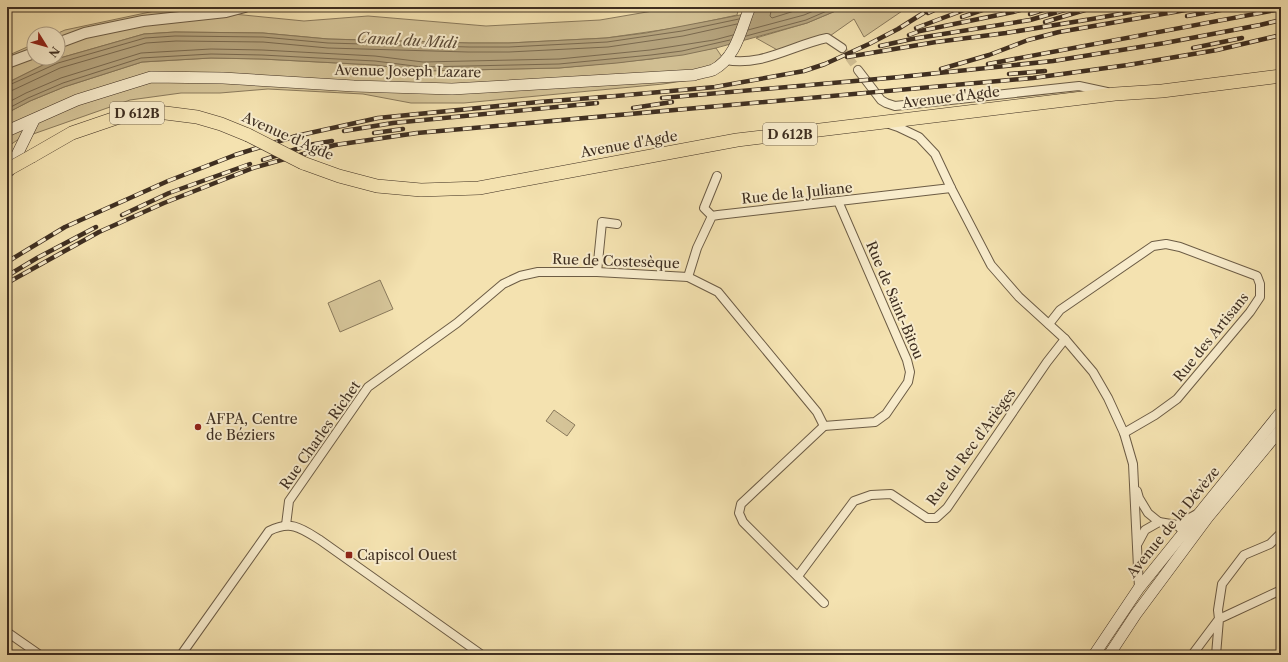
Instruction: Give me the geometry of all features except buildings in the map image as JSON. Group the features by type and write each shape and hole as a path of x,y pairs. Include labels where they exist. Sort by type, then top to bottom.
{"main road":[{"name":"Avenue Joseph Lazare","path":"7,131 77,100 151,77 223,78 354,86 452,89 694,75 712,70 726,60 734,49 750,7"},
{"name":"Avenue d'Agde","path":"7,170 72,133 116,118 150,111 197,117 221,124 248,135 303,164 339,176 377,186 421,190 479,188 737,140 1114,94 1162,91 1281,76"},
{"path":"7,175 34,120"},
{"name":"Avenue de la Dévèze","path":"1094,655 1181,528 1200,512 1281,412"},
{"name":"Avenue de la Dévèze","path":"1109,655 1136,614 1208,517 1281,429"}],"street":[{"path":"66,40 85,32 142,21 226,12 245,7"},
{"path":"726,60 734,62 756,60 827,38 842,48"},
{"path":"7,63 26,56"},
{"path":"858,70 881,100 895,106 1079,86 1114,94"},
{"path":"880,122 898,127 918,137 935,154 991,265 1019,297 1065,339 1093,372 1108,398 1124,433 1133,464 1139,588"},
{"path":"688,277 696,248 712,216 704,208 716,176"},
{"name":"Rue de la Juliane","path":"712,216 951,188"},
{"name":"Rue de Saint-Bitou","path":"824,426 874,422 886,414 908,382 910,372 907,360 838,201"},
{"path":"597,272 602,222 617,224"},
{"name":"Rue des Artisans","path":"1049,324 1060,310 1153,246 1166,244 1180,247 1257,276 1260,284 1260,297 1250,312 1177,398 1155,414 1124,433"},
{"name":"Rue de Costesèque","path":"432,340 457,323 503,284 520,276 538,272 597,272 688,277 718,292 817,412 824,426"},
{"name":"Rue du Rec d'Arièges","path":"798,576 854,501 871,495 891,494 927,518 936,518 947,508 1013,411 1065,339"},
{"name":"Rue Charles Richet","path":"286,525 290,501 368,387 432,340"},
{"path":"824,426 741,504 739,513 743,522 824,603"},
{"path":"1134,480 1139,498 1148,512 1159,522 1181,528 1186,536 1185,543 1145,595 1136,614"},
{"path":"1137,544 1145,530 1159,522"},
{"path":"181,655 269,531 278,526 286,525 295,526 320,540 482,655"},
{"path":"1216,655 1219,619 1218,610 1222,584 1244,555 1270,544 1281,533"},
{"path":"1192,655 1219,619 1281,590"},
{"path":"7,632 40,655"}],"shaded area":[{"path":"676,7 739,7 737,15 682,27 606,38 509,43 469,43 328,39 263,33 175,32 144,34 66,56 66,30 164,9 304,21 368,16 486,26 600,20"},
{"path":"845,7 908,7 864,37 854,19 827,38 781,52 756,38 807,23"},
{"path":"26,48 26,66 41,66 7,83 7,56"},
{"path":"716,48 722,57 703,78 663,84 464,103 411,103 363,94 268,89 220,93 181,93 130,100 19,139 7,147 7,113 30,101 64,87 142,62 211,58 375,65 422,71 559,68 652,59"},
{"path":"380,280 393,309 340,332 328,303"},
{"path":"554,410 575,425 567,436 546,421"}],"water":[{"path":"762,7 845,7 807,23 716,48 683,55 559,68 422,71 375,65 211,58 142,62 64,87 30,101 7,113 7,83 41,66 66,66 66,56 144,34 175,32 263,33 328,39 509,43 606,38 646,33 740,15"}],"tunnel":[{"path":"842,48 858,70"}],"railway":[{"path":"7,262 65,227 168,181 235,155 296,136 378,118 715,87 804,71 825,64 869,44 898,29 933,7"},
{"path":"928,13 941,7"},
{"path":"916,28 972,7"},
{"path":"962,17 991,7"},
{"path":"909,35 920,31 1031,7"},
{"path":"1030,14 1053,7"},
{"path":"880,46 912,39 1030,20 1075,7"},
{"path":"1045,22 1095,7"},
{"path":"847,57 936,42 1006,33 1159,7"},
{"path":"941,69 989,55 1028,40 1059,32 1203,7"},
{"path":"1187,16 1237,7"},
{"path":"988,64 1281,9"},
{"path":"662,98 900,77 1053,61 1165,43 1281,20"},
{"path":"7,283 99,232 164,203 253,168 335,145 417,133 1033,78 1128,65 1217,50 1281,35"},
{"path":"1193,48 1242,38"},
{"path":"1009,74 1045,71"},
{"path":"633,108 672,102"},
{"path":"344,131 393,123 597,103"},
{"path":"374,133 403,129"},
{"path":"263,160 309,145 332,141"},
{"path":"122,215 169,193 250,164"},
{"path":"7,276 37,258 96,227"}],"place":[{"name":"AFPA, Centre de Béziers","path":"198,427"},
{"name":"Capiscol Ouest","path":"349,555"}],"water label":[{"name":"Canal du Midi","path":"407,40"}]}
